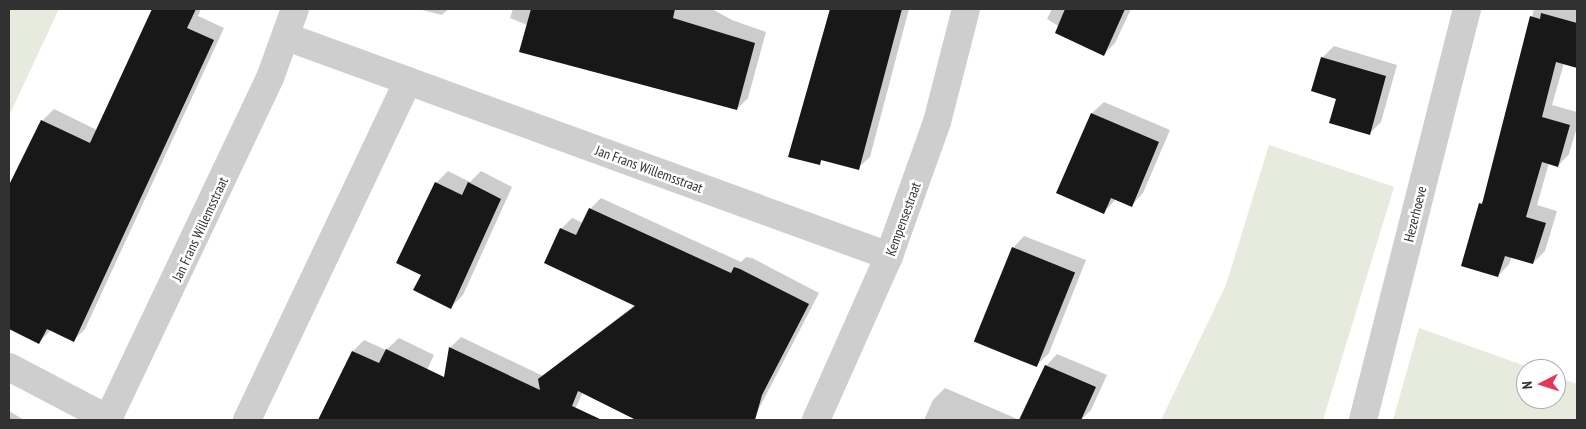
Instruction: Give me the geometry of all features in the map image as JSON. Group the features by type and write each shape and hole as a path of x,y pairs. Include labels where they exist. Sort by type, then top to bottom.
{"street":[{"name":"Jan Frans Willemsstraat","path":"9,367 109,420 182,267 287,37 295,9"},
{"name":"Kempensestraat","path":"816,420 889,256 937,122 966,9"},
{"name":"Hezerhoeve","path":"1363,420 1467,9"},
{"name":"Jan Frans Willemsstraat","path":"287,37 889,256"},
{"path":"247,420 408,81"}],"shaded area":[{"path":"9,9 59,9 9,116"},
{"path":"1269,145 1394,187 1323,420 1161,420 1226,285"},
{"path":"1419,328 1516,363 1516,409 1566,409 1566,380 1577,384 1577,420 1393,420"}],"building":[{"path":"152,9 196,9 187,28 214,40 74,342 47,329 39,344 9,329 9,185 41,120 90,143"},
{"path":"531,9 675,9 673,18 755,43 737,110 519,52"},
{"path":"830,9 902,9 859,170 821,160 820,165 788,157"},
{"path":"1065,9 1125,9 1104,56 1055,33"},
{"path":"1541,13 1577,23 1577,68 1556,62 1542,117 1570,125 1558,167 1542,162 1526,217 1546,223 1533,264 1505,256 1498,277 1461,266 1479,203 1482,204 1530,16 1540,19"},
{"path":"1321,57 1386,76 1370,135 1329,123 1336,99 1311,91"},
{"path":"1091,113 1159,142 1132,207 1111,198 1104,214 1056,193"},
{"path":"435,182 462,195 468,182 501,199 451,309 413,290 421,275 396,263"},
{"path":"589,208 731,273 734,267 740,269 809,304 762,395 755,420 636,420 578,391 572,406 602,420 318,420 352,351 379,363 386,349 444,377 449,347 540,390 538,379 635,306 544,263 560,228 576,235"},
{"path":"1012,247 1075,272 1037,367 974,342"},
{"path":"1045,365 1096,387 1081,420 1019,420"}]}
